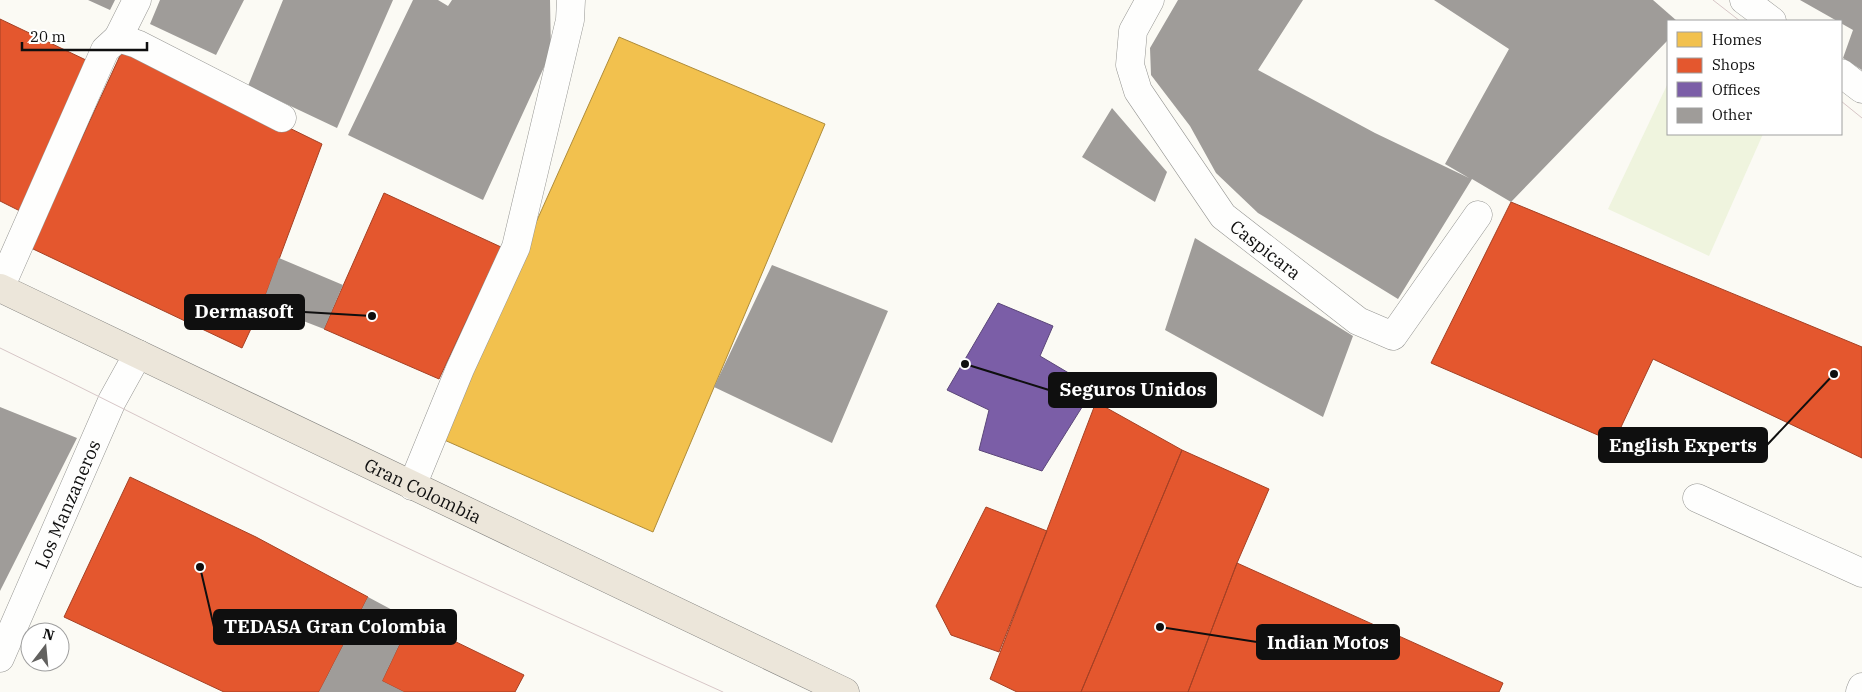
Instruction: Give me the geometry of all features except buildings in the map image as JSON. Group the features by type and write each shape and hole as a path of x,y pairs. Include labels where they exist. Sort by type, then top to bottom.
{"main road":[{"name":"Gran Colombia","path":"0,288 845,692"}],"street":[{"path":"0,288 105,50 118,38 137,0"},
{"path":"412,486 460,368 516,247 570,20 571,0"},
{"name":"Caspicara","path":"1150,0 1133,31 1130,65 1138,91 1223,216 1358,321 1393,336 1478,215"},
{"path":"1744,0 1771,20"},
{"path":"118,38 137,44 282,118"},
{"path":"1842,74 1862,89"},
{"name":"Los Manzaneros","path":"0,658 112,401 138,354"},
{"path":"1697,498 1862,573"},
{"path":"1860,692 1862,687"}],"green space":[{"path":"1667,85 1667,135 1763,135 1709,256 1608,209"}],"tram line":[{"path":"1713,0 1739,20"},
{"path":"1842,102 1862,118"},
{"path":"0,348 386,538 723,692"}],"place":[{"name":"Dermasoft","path":"372,316"},
{"name":"Seguros Unidos","path":"965,364"},
{"name":"English Experts","path":"1834,374"},
{"name":"TEDASA Gran Colombia","path":"200,567"},
{"name":"Indian Motos","path":"1160,627"}]}
